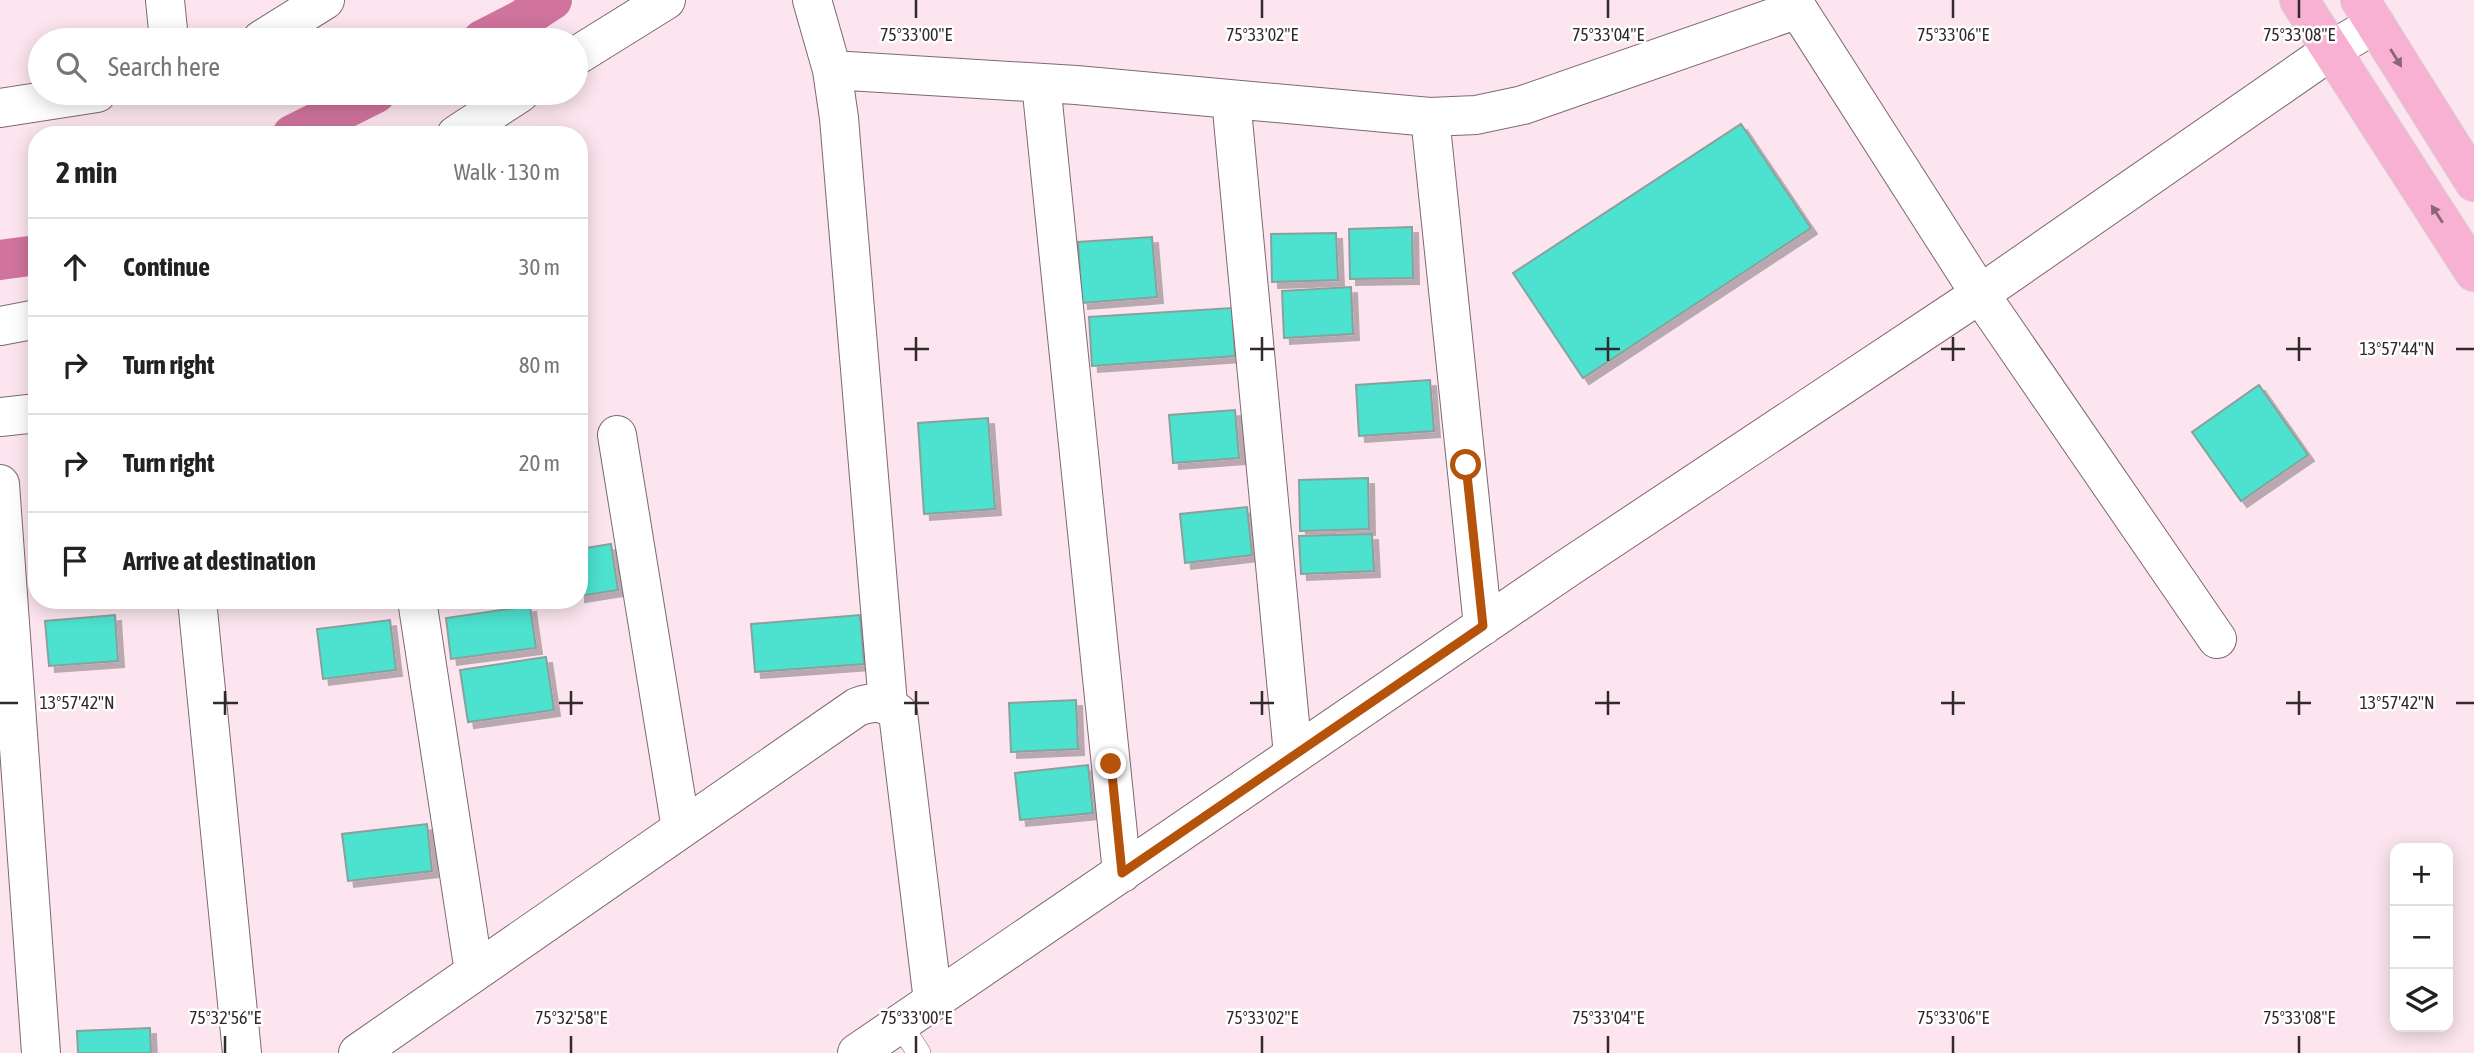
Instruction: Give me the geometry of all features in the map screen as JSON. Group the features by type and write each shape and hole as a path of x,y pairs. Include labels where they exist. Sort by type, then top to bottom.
{"main road":[{"path":"2299,0 2474,272"},
{"path":"2367,12 2474,182"}],"street":[{"path":"165,0 168,28"},
{"path":"280,28 325,0"},
{"path":"588,49 666,0"},
{"path":"812,0 832,70 840,132 888,705"},
{"path":"832,70 1041,83 1430,117 1476,115 1523,105 1795,4 1980,294 2217,639"},
{"path":"857,1053 910,1038 933,1001 1483,626 1980,294 2332,50 2367,12"},
{"path":"1041,83 1122,873"},
{"path":"1231,99 1293,755"},
{"path":"0,108 28,104"},
{"path":"470,126 502,105"},
{"path":"1430,117 1483,626"},
{"path":"0,326 28,321"},
{"path":"0,417 28,414"},
{"path":"617,435 681,829"},
{"path":"0,484 41,1053"},
{"path":"198,609 242,1053"},
{"path":"418,609 474,972"},
{"path":"358,1053 857,707 872,702 888,705 898,713 933,1001"}],"building":[{"path":"1741,124 1811,228 1583,378 1513,273"},
{"path":"1412,227 1413,278 1350,279 1349,229"},
{"path":"1336,233 1338,280 1272,282 1271,234"},
{"path":"1152,237 1157,297 1082,303 1078,242"},
{"path":"1351,287 1353,334 1284,338 1282,291"},
{"path":"1232,308 1235,356 1092,366 1089,317"},
{"path":"1430,380 1434,431 1359,436 1356,385"},
{"path":"2259,385 2308,455 2241,501 2192,432"},
{"path":"1235,410 1239,458 1173,463 1169,415"},
{"path":"988,418 995,509 924,514 918,423"},
{"path":"1368,478 1369,529 1300,531 1299,480"},
{"path":"1247,507 1252,555 1185,563 1180,514"},
{"path":"1372,534 1374,571 1301,574 1299,536"},
{"path":"611,544 618,590 588,595 588,548"},
{"path":"509,609 530,609 536,648 451,659 446,618"},
{"path":"115,615 118,661 49,666 45,621"},
{"path":"860,615 864,664 755,672 751,624"},
{"path":"390,620 396,670 323,679 317,629"},
{"path":"546,657 554,710 468,722 460,670"},
{"path":"1076,700 1078,749 1011,752 1009,703"},
{"path":"1088,765 1093,813 1020,820 1015,773"},
{"path":"427,824 432,871 348,881 342,834"},
{"path":"150,1028 151,1053 78,1053 77,1031"}],"waterway":[{"path":"505,28 552,0"},
{"path":"310,126 352,105"},
{"path":"0,260 28,256"}],"route":[{"path":"1111,764 1122,873 1483,626 1466,465"}]}
